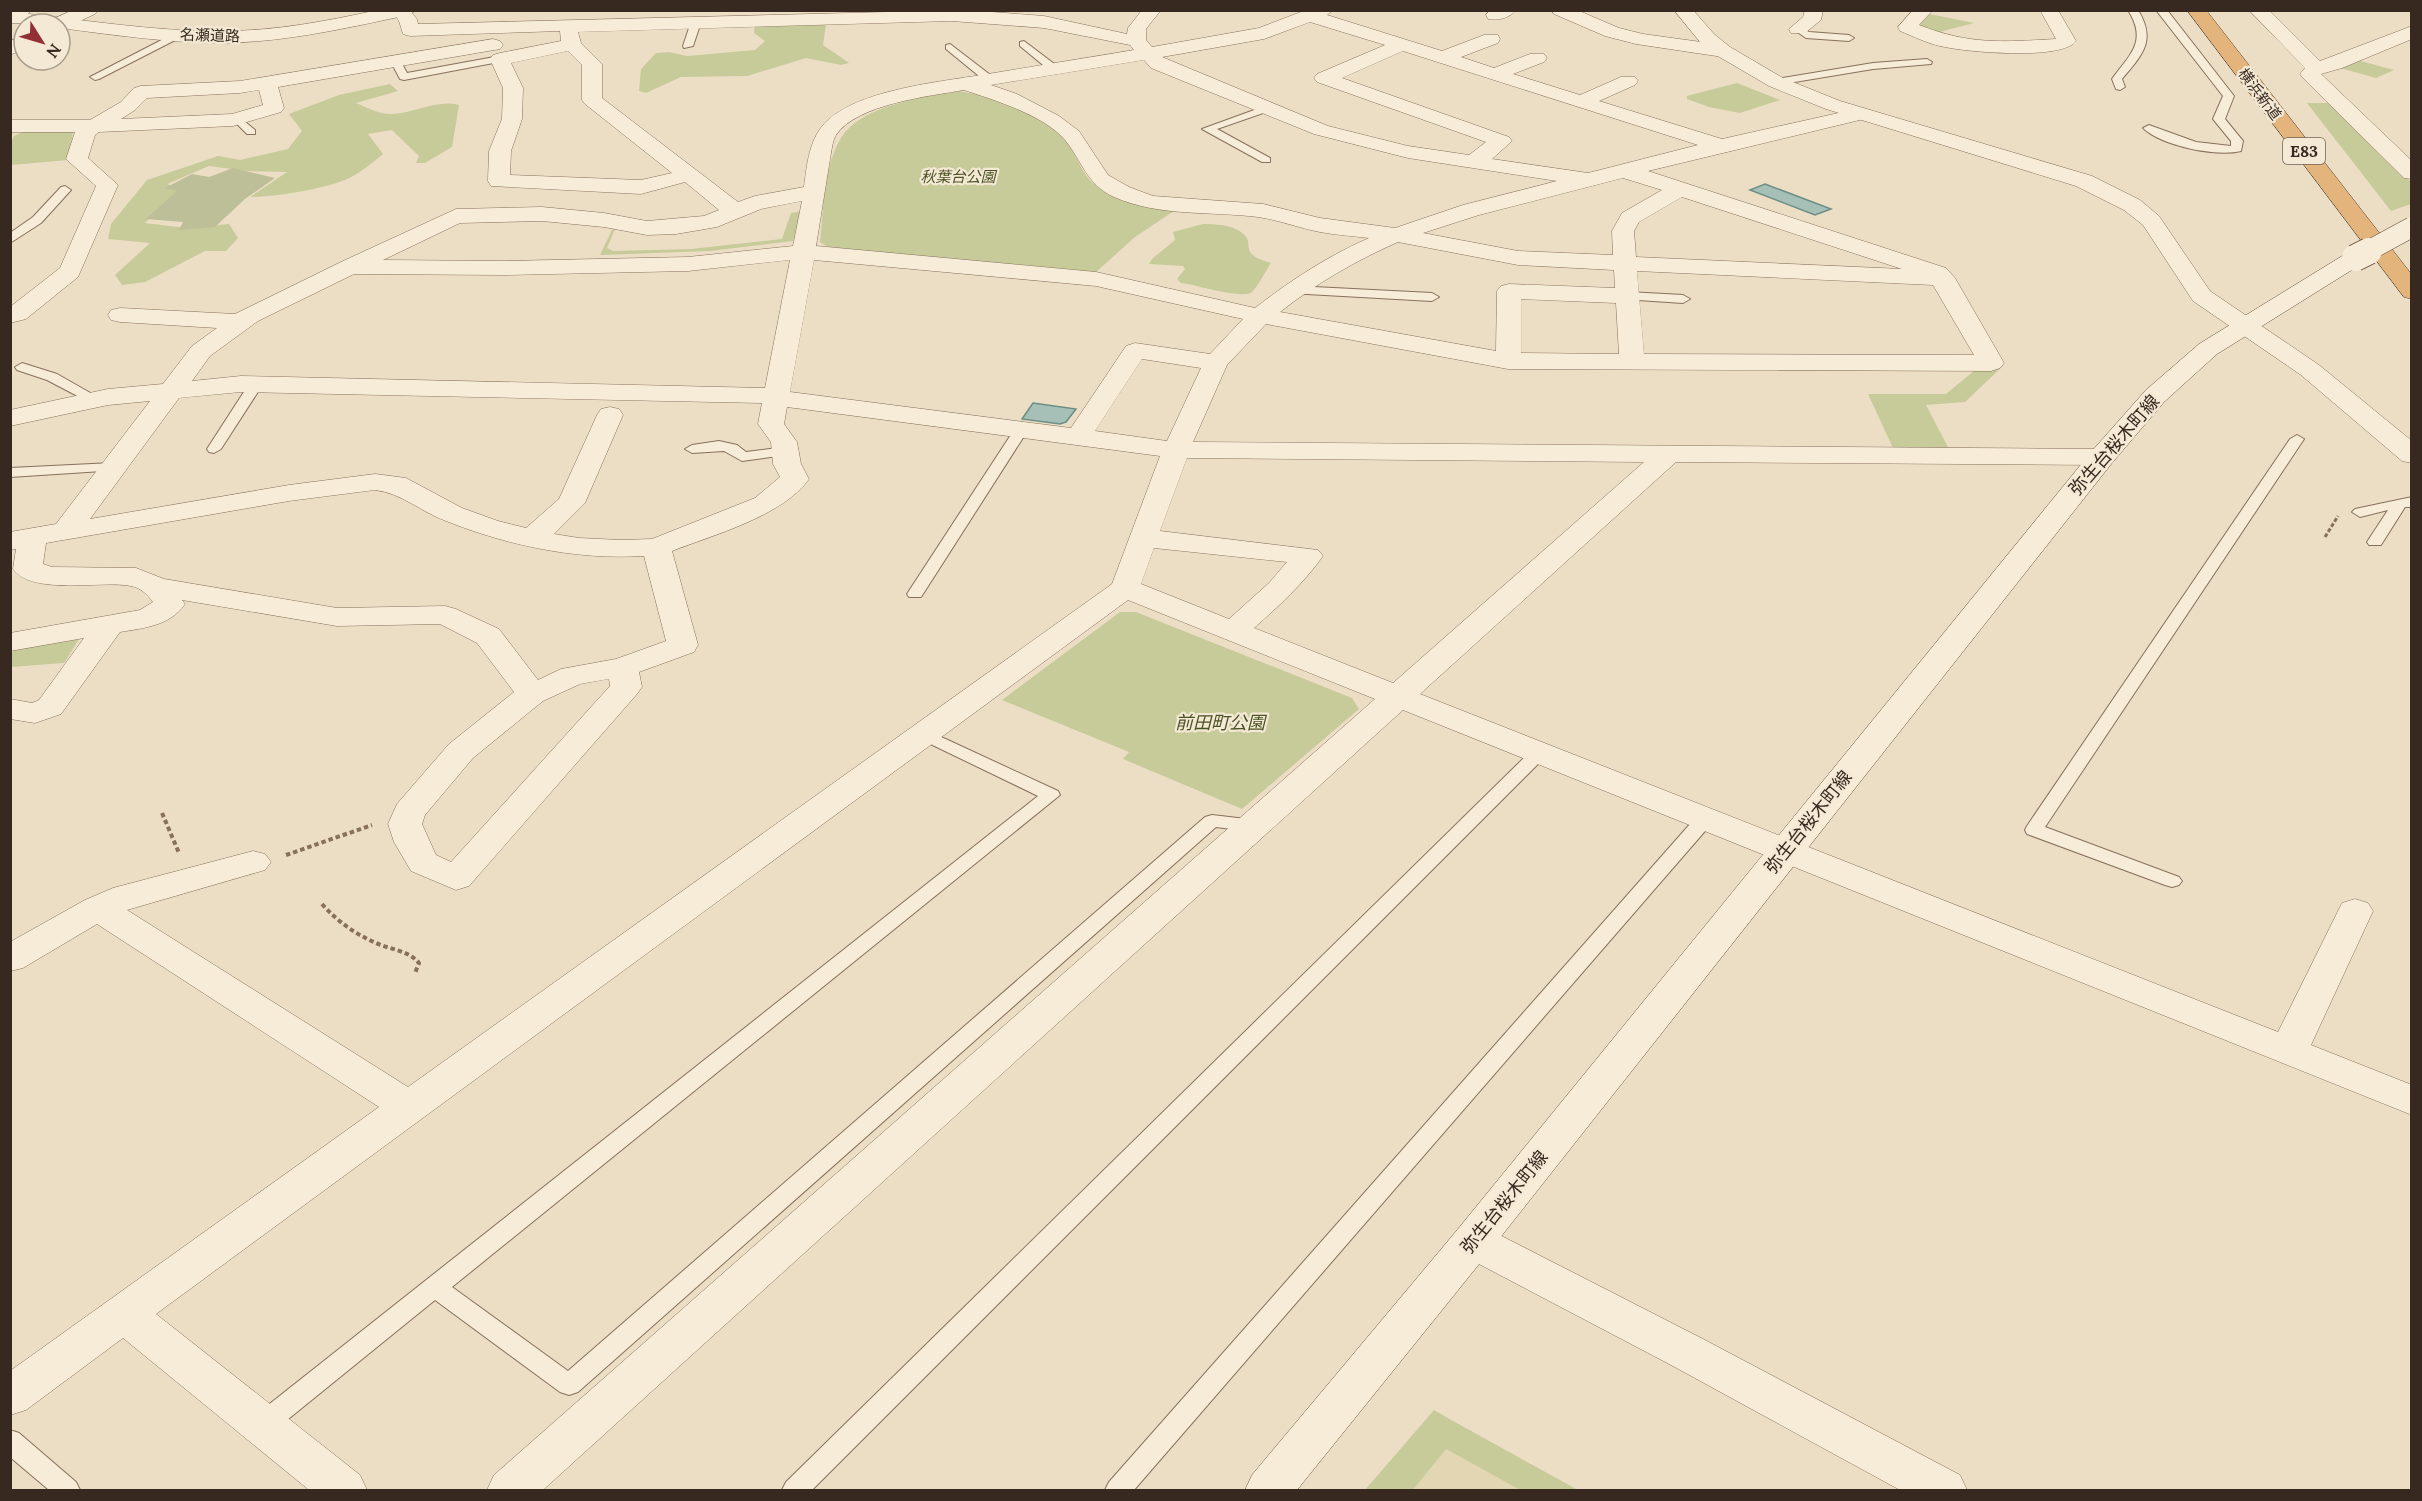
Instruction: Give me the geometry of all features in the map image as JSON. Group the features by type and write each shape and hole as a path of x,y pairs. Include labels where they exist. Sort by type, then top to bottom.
{"highway":[{"name":"横浜新道","path":"2196,10 2412,292"},
{"name":"横浜新道","path":"2220,10 2268,71"},
{"path":"2382,217 2412,255"}],"street":[{"path":"10,16 22,10"},
{"path":"72,17 88,10"},
{"path":"1141,47 1137,28 1152,10"},
{"path":"1560,10 1612,32 1643,40 1723,51"},
{"path":"1683,10 1707,38 1723,51 1776,82 1861,114 2084,181 2132,205 2151,221 2201,296 2310,370 2412,455"},
{"path":"1802,32 1812,20 1814,10"},
{"path":"1924,10 1906,27 1941,41 1988,48 2060,45 2067,41 2049,10"},
{"path":"2258,10 2316,68"},
{"path":"396,62 399,49 410,30 404,11"},
{"name":"名瀬道路","path":"72,24 226,37 274,33 404,11"},
{"path":"532,694 488,636 446,615 337,617 156,586 136,577 50,576 28,569 21,539 289,493 375,482 396,484 452,514 471,521 532,538 579,547 620,549 656,547 765,504 795,479 787,464 784,442 771,424 815,192 816,172 826,133 841,120 869,105 915,92 1053,68 1141,47 1264,33 1317,13 1402,45 1721,146"},
{"path":"410,30 571,29 696,22 952,15 1048,16 1141,47 1158,64 1321,130 1370,144 1589,180"},
{"path":"2409,24 2335,64 2316,68 2310,74 2412,173"},
{"path":"571,29 500,59 513,88 512,119 500,151 499,181 641,187 688,175"},
{"path":"10,316 17,314 70,272 107,185 77,159 85,132 128,106 141,92 267,83 396,62 571,29"},
{"path":"571,29 592,64 592,100 735,211"},
{"path":"1443,58 1491,39"},
{"path":"1402,45 1324,78 1502,141 1473,162"},
{"path":"1495,74 1537,58"},
{"path":"1580,102 1628,81"},
{"path":"12,128 244,125 274,108 267,83"},
{"path":"964,84 1010,98 1052,120 1072,135 1100,179 1150,202 1190,207 1231,207 1263,211 1320,225 1396,235 1518,258 1942,278"},
{"path":"10,1396 1125,588 1176,450 1216,362 1260,316 1294,290 1348,256 1396,235 1471,210 1721,146 1861,114"},
{"path":"349,267 505,268 688,264 804,252 1096,279 1260,316 1508,360 1632,363 1991,363 1938,273 1625,171"},
{"path":"1632,363 1623,231 1630,218 1679,189"},
{"path":"66,531 201,351 240,322 456,216 543,214 604,220 647,228 676,227 709,222 755,203 815,192"},
{"name":"弥生台桜木町線","path":"1269,1491 1473,1241 2102,456 2155,396 2208,349 2242,326 2355,258 2412,227"},
{"path":"1508,360 1509,291 1628,296"},
{"path":"120,315 240,322"},
{"path":"1078,437 1135,351 1216,362"},
{"path":"10,418 94,399 170,390 256,384 448,387 749,394 1176,450 2102,456"},
{"path":"532,538 571,502 610,415"},
{"path":"511,1491 1670,453"},
{"path":"1144,538 1308,556 1280,589 1233,632"},
{"path":"623,667 626,687 456,878 423,863 411,842 405,824 409,812 461,751 532,694 572,675 623,667 683,645 656,547"},
{"path":"10,642 149,618 170,604 156,586"},
{"path":"1125,588 2412,1101"},
{"path":"10,709 35,713 50,707 110,624"},
{"path":"10,959 98,908 126,896 253,862"},
{"path":"98,908 408,1106"},
{"path":"2288,1052 2355,911"},
{"path":"1473,1241 1688,1352 1943,1491"},
{"path":"124,1314 343,1491"}],"lane":[{"path":"2120,87 2117,79 2133,62 2143,46 2141,21 2133,10"},
{"path":"2150,128 2205,148 2227,151 2237,149 2237,141 2220,119 2229,96 2161,10"},
{"path":"688,46 696,22"},
{"path":"1802,32 1849,38"},
{"path":"1802,32 1829,47"},
{"path":"95,77 179,34"},
{"path":"1024,44 1053,68"},
{"path":"950,47 989,79"},
{"path":"396,62 404,77 500,59"},
{"path":"1776,82 1873,66 1927,62"},
{"path":"1266,160 1208,129 1268,108"},
{"path":"10,238 37,220 65,190"},
{"path":"1294,290 1432,297"},
{"path":"1628,296 1683,299"},
{"path":"22,367 52,377 94,399"},
{"path":"214,449 256,384"},
{"path":"915,594 1021,430"},
{"path":"2172,881 2034,830 2297,439"},
{"path":"692,449 722,445 737,449 742,457 785,451"},
{"path":"10,473 113,467"},
{"path":"2360,512 2406,502"},
{"path":"2375,542 2406,502"},
{"path":"262,1425 1051,795 924,734"},
{"path":"795,1491 1539,753"},
{"path":"1118,1491 1705,819"},
{"path":"436,1288 569,1384 1212,821 1255,826"},
{"path":"10,1441 66,1491"}],"path":[{"path":"253,862 297,852 409,812"},
{"path":"162,813 190,879"},
{"path":"322,904 333,917 355,934 385,947 413,955 419,963 415,973"}],"shaded area":[{"path":"1446,1449 1520,1490 1413,1490"}],"green space":[{"path":"1929,14 1974,23 1932,34 1915,27"},
{"path":"755,23 826,24 823,45 849,63 841,65 806,58 747,76 681,77 646,93 639,91 641,69 656,53 669,52 687,56 755,50 765,41 754,33"},
{"path":"2357,60 2394,70 2376,78 2340,68"},
{"path":"1737,83 1780,100 1740,113 1709,107 1687,99 1687,96"},
{"path":"390,84 398,91 356,103 388,114 434,105 459,105 452,147 425,163 416,163 419,156 392,130 368,134 383,154 355,175 324,186 260,197 250,197 287,172 246,171 209,166 167,184 195,194 160,208 145,223 186,228 229,224 238,238 226,251 205,251 145,282 122,285 115,275 150,243 108,239 111,224 147,180 218,156 240,160 288,149 302,131 289,114 339,95"},
{"name":"秋葉台公園","path":"959,91 1014,107 1043,120 1063,136 1088,178 1101,189 1120,198 1174,211 1135,237 1095,273 828,247 820,242 825,189 831,162 841,138 850,127 878,110 894,104"},
{"path":"2307,103 2331,103 2411,182 2411,204 2391,211"},
{"path":"29,129 73,132 68,160 11,165 10,146 14,136"},
{"path":"233,168 275,178 245,199 215,227 179,230 183,222 146,219 177,191 165,188 192,174 209,177"},
{"path":"802,211 793,241 710,251 600,255 615,224 617,224 607,248 613,251 691,249 782,239 791,213"},
{"path":"1203,224 1227,226 1239,230 1247,238 1252,254 1271,263 1252,292 1229,293 1181,283 1177,279 1185,269 1183,266 1149,264 1175,240 1173,232"},
{"path":"1980,366 2003,366 1965,402 1926,405 1949,449 1893,448 1868,394 1946,394"},
{"name":"前田町公園","path":"1120,612 1136,612 1352,698 1359,709 1242,809 1123,759 1129,752 1002,700"},
{"path":"81,636 64,663 11,667 11,653 20,646"},
{"path":"1434,1410 1578,1490 1520,1490 1446,1449 1413,1490 1365,1490"}],"water":[{"path":"1765,184 1831,209 1815,215 1750,190"},
{"path":"1033,403 1076,409 1066,422 1060,424 1022,419"}]}
